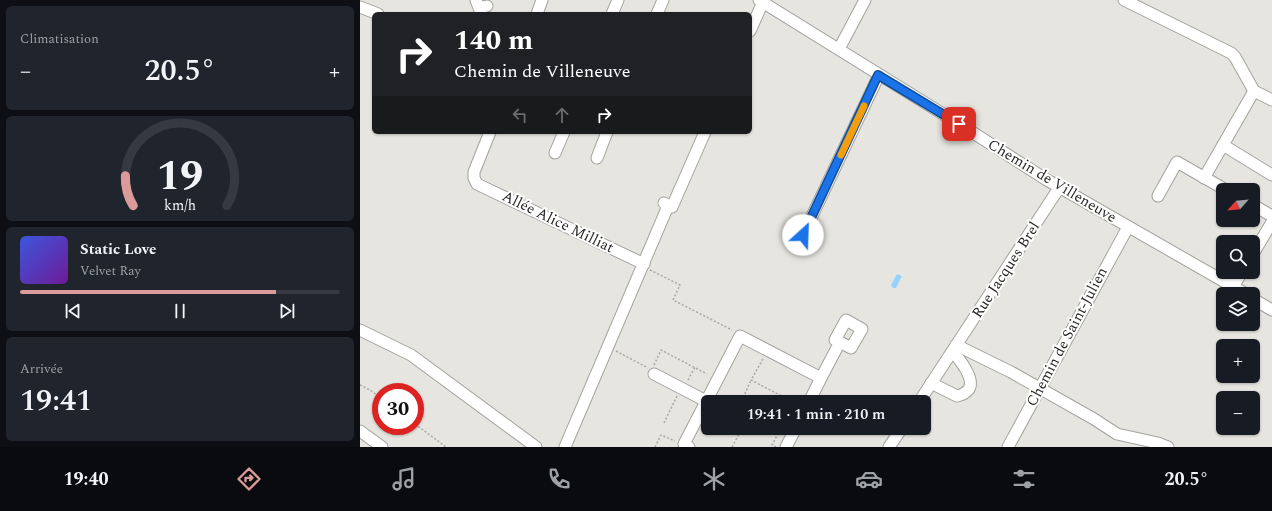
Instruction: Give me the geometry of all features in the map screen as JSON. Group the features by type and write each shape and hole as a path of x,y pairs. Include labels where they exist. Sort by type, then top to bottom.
{"street":[{"path":"476,0 479,8 487,6"},
{"path":"537,12 542,0"},
{"path":"613,12 618,0"},
{"path":"658,12 663,0"},
{"path":"839,49 864,0"},
{"path":"1124,0 1231,53 1235,57 1254,91 1272,100"},
{"path":"752,26 761,1"},
{"name":"Chemin de Villeneuve","path":"761,1 1059,188 1233,287"},
{"path":"360,6 374,12"},
{"path":"790,228 803,235 878,75"},
{"path":"1204,178 1254,91"},
{"name":"Allée Alice Milliat","path":"489,134 474,172 474,178 477,184 644,265"},
{"path":"555,153 563,134"},
{"path":"596,158 606,134"},
{"path":"565,447 607,347 644,265 665,204 672,207 704,134"},
{"path":"1223,145 1272,175"},
{"path":"1158,196 1177,162 1216,185"},
{"name":"Rue Jacques Brel","path":"923,395 1059,188"},
{"path":"1260,209 1272,216"},
{"path":"1260,242 1272,222"},
{"name":"Chemin de Saint-Julien","path":"1008,447 1077,321 1109,258 1128,227"},
{"path":"1233,287 1238,279"},
{"path":"1260,303 1272,310"},
{"path":"360,330 412,355 536,447"},
{"path":"709,395 740,336 821,378"},
{"path":"812,395 840,342"},
{"path":"931,383 957,396 964,394 968,390 970,385 967,372 954,348"},
{"path":"954,348 1011,372 1094,419 1117,434 1158,443 1168,447"},
{"path":"654,374 701,398"},
{"path":"687,446 701,413"},
{"path":"360,431 382,447"},
{"path":"786,447 792,435"},
{"path":"890,447 898,435"}],"path":[{"path":"644,265 680,285 673,300 740,336"},
{"path":"607,347 651,370 660,350 707,374"},
{"path":"744,395 768,350"},
{"path":"751,380 778,394"},
{"path":"360,385 372,392"},
{"path":"424,431 446,447"},
{"path":"655,447 661,435 687,446"},
{"path":"732,447 739,435"},
{"path":"776,447 772,445 777,435"}],"water":[{"path":"897,274 902,276 896,288 893,288 891,285"}],"slow traffic":[{"path":"841,155 864,106"}],"route":[{"path":"803,235 878,75 959,124"}]}
